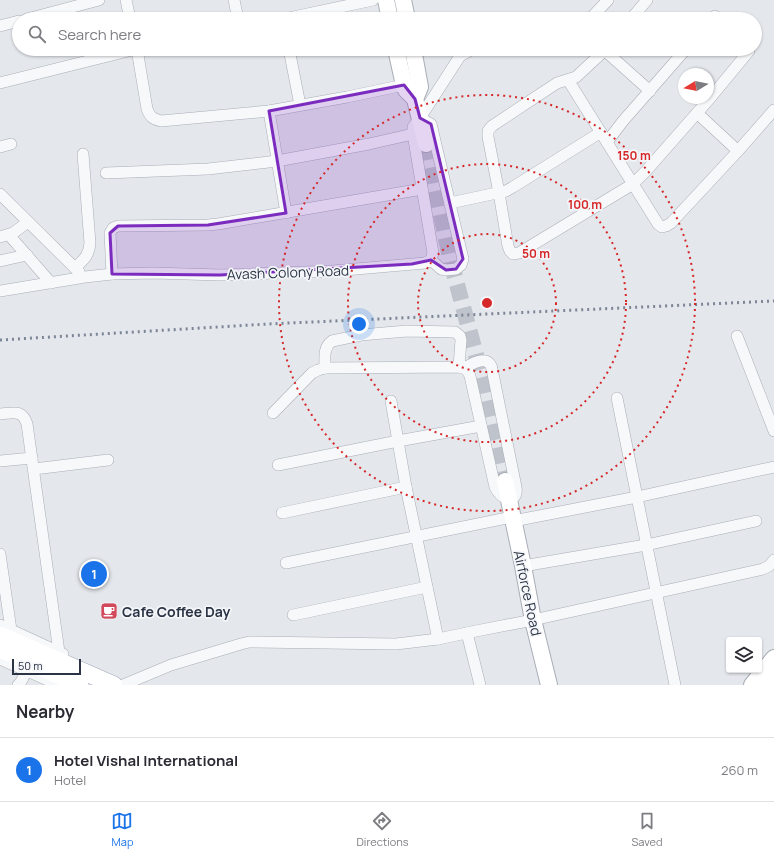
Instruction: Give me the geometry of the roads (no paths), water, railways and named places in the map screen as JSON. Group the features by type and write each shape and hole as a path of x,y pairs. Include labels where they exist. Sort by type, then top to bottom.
{"main road":[{"path":"386,0 389,12"},
{"path":"403,0 405,12"},
{"path":"398,56 406,90 415,98 426,144"},
{"path":"415,56 420,81 420,87 415,98"},
{"name":"Airforce Road","path":"505,481 533,620 549,685"},
{"path":"5,632 72,680"},
{"path":"0,649 72,680 97,677 114,685"},
{"path":"752,685 774,658"},
{"path":"767,685 774,677"}],"street":[{"path":"54,12 99,0"},
{"path":"126,0 129,12"},
{"path":"234,0 237,12"},
{"path":"317,12 374,0"},
{"path":"597,12 608,0"},
{"path":"637,12 647,0"},
{"path":"0,26 12,23"},
{"path":"0,83 109,56"},
{"path":"138,56 147,109 150,116 155,120 161,121 269,111 404,85"},
{"path":"290,56 300,105"},
{"path":"420,118 431,124 450,203 463,260 461,265 456,268 446,270 441,269 431,260 433,253 413,127 460,56"},
{"path":"598,56 576,77 558,83 492,126 488,131 508,246 510,251 514,254 519,253 633,184 646,172 745,56"},
{"path":"611,56 650,90"},
{"path":"607,142 623,121 680,56"},
{"path":"568,80 658,224 662,227 671,223 774,110"},
{"path":"269,111 286,213"},
{"path":"697,113 738,151"},
{"path":"450,203 499,193 513,187 601,132"},
{"path":"106,173 208,169 277,161 369,144 413,134"},
{"path":"0,147 12,144"},
{"path":"75,268 87,256 90,243 83,154"},
{"path":"112,274 110,233 113,228 118,226 208,225 422,189"},
{"path":"1,197 85,277"},
{"path":"4,236 13,233 28,222"},
{"path":"4,236 26,255 51,283"},
{"path":"0,261 26,255"},
{"name":"Avash Colony Road","path":"0,292 85,277 112,274 154,273 220,275 333,271 425,263 431,260"},
{"path":"325,368 326,348 332,341 361,335 414,331 455,332 460,336 461,340 462,368"},
{"path":"737,336 774,431"},
{"path":"273,413 312,373 325,368 462,368 468,371 470,376 494,488 503,498 509,500 514,498 517,493 492,369 489,363 485,361 474,362 462,368"},
{"path":"617,398 675,685"},
{"path":"391,401 406,487 438,639"},
{"path":"0,414 17,413 22,414 26,419 59,652"},
{"path":"278,465 481,426"},
{"path":"0,461 32,458"},
{"path":"34,469 108,460"},
{"path":"286,563 416,536 637,498 774,467"},
{"path":"282,513 406,487"},
{"path":"523,566 646,545 756,521"},
{"path":"0,554 5,632"},
{"path":"123,685 171,665 249,642 396,644 438,639 533,620 763,569 769,566 774,560"},
{"path":"293,614 427,587"},
{"path":"0,625 5,632 59,652 87,666 97,677"},
{"path":"467,633 480,685"},
{"path":"0,659 26,670 72,680"},
{"path":"18,685 23,679 26,670"}],"tunnel":[{"path":"426,144 451,262 480,370 505,481"}],"railway":[{"path":"0,340 268,324 774,301"}],"place":[{"name":"Hotel Vishal International","path":"94,574"},
{"name":"Cafe Coffee Day","path":"109,611"}]}
